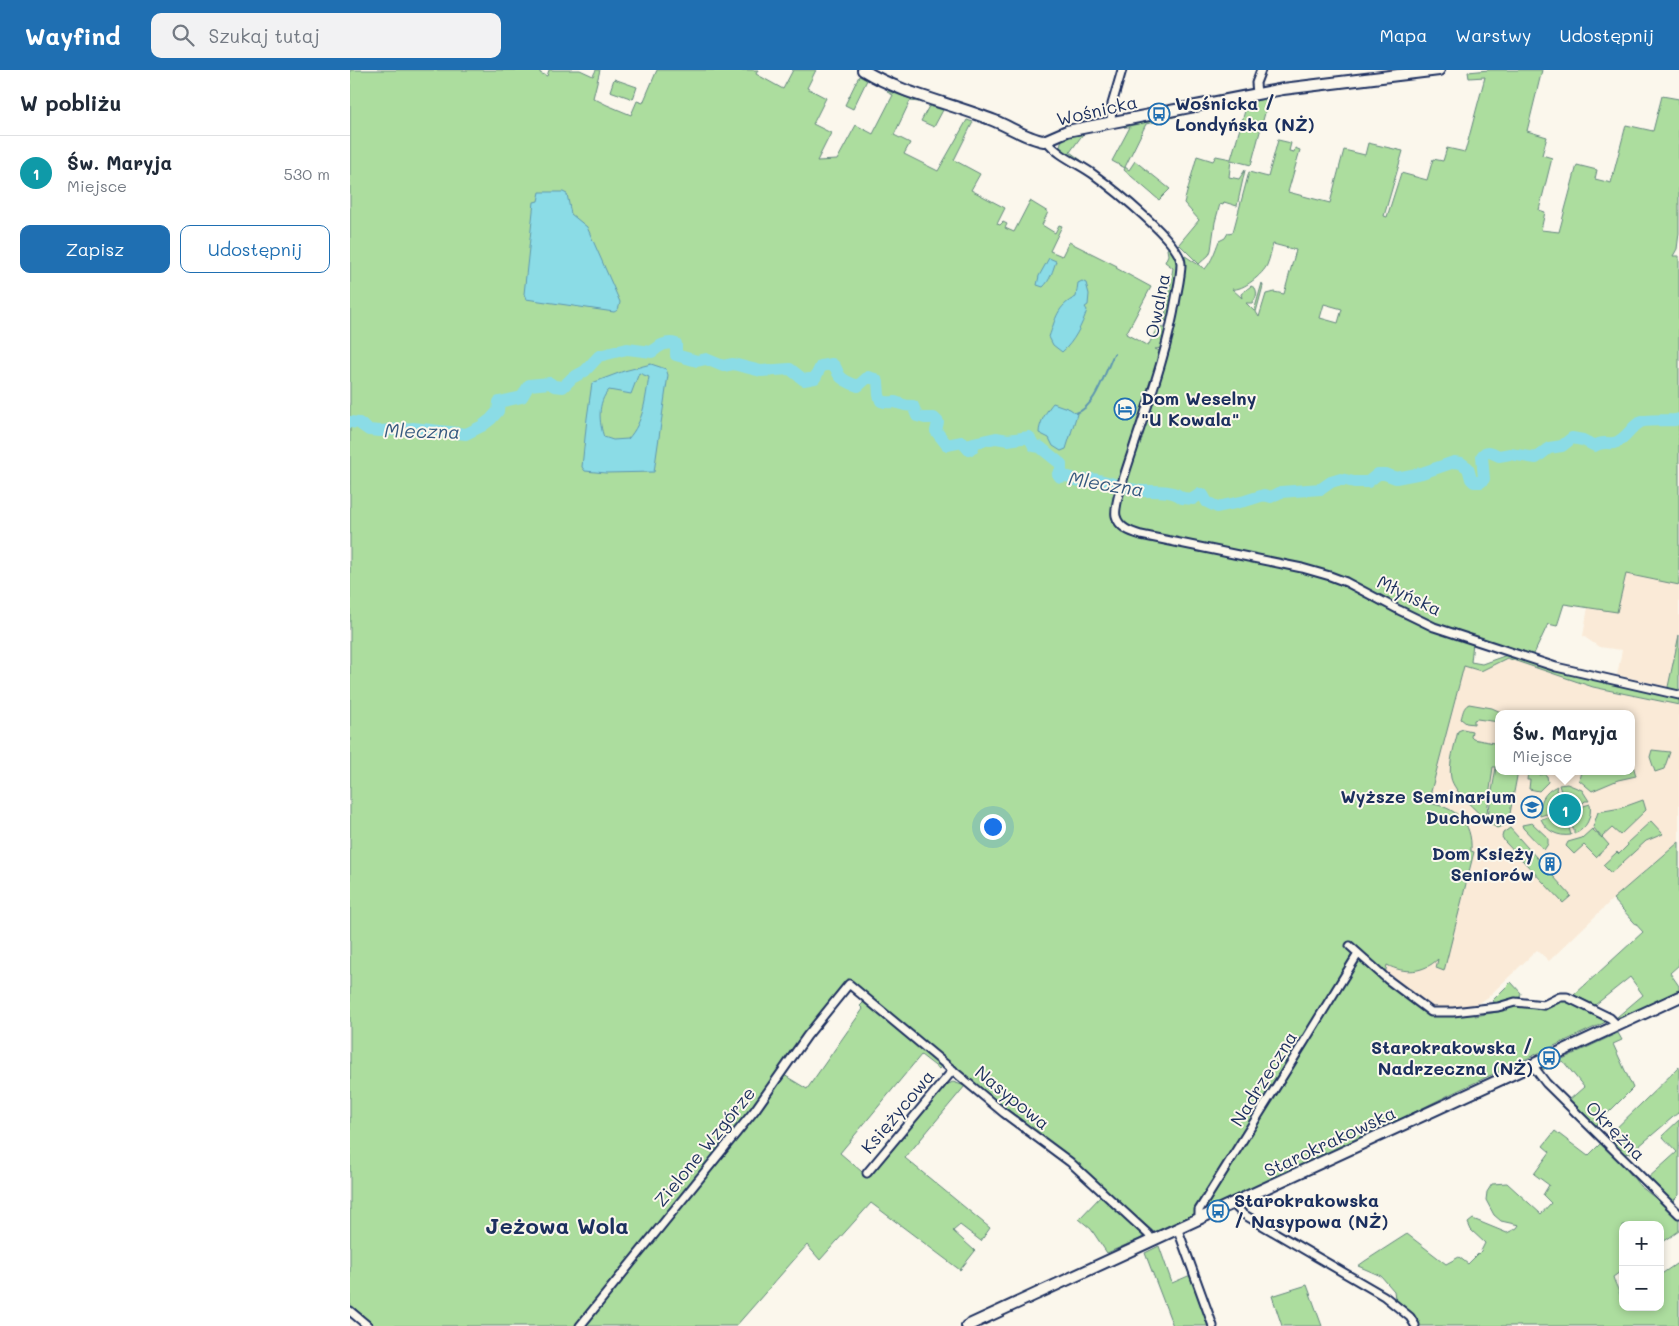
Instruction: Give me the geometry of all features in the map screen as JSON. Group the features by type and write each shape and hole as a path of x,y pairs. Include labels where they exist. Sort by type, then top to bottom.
{"street":[{"name":"Wośnicka","path":"863,70 875,78 912,94 994,120 1047,141 1067,132 1312,84 1439,70"},
{"path":"1111,123 1112,104 1122,70"},
{"path":"1257,94 1256,83 1261,70"},
{"name":"Owalna","path":"1047,141 1054,149 1091,173 1127,201 1158,229 1181,257 1181,272 1167,344 1115,513 1117,520 1125,528"},
{"name":"Młyńska","path":"1125,528 1141,535 1302,568 1330,576 1346,582 1434,627 1556,667 1679,695"},
{"path":"1350,946 1387,979 1430,1012 1453,1012 1498,1007 1514,1002 1544,1005 1560,997 1567,996 1610,1018 1618,1026"},
{"name":"Nadrzeczna","path":"1199,1220 1199,1210 1358,954"},
{"name":"Nasypowa","path":"849,984 1004,1113 1070,1162 1148,1234 1153,1241"},
{"name":"Zielone Wzgórze","path":"580,1326 754,1110 807,1036 849,984"},
{"name":"Starokrakowska","path":"967,1326 1679,998"},
{"name":"Okrężna","path":"1532,1066 1546,1083 1679,1214"},
{"name":"Księżycowa","path":"867,1172 953,1070"},
{"path":"1233,1204 1243,1214 1384,1296 1410,1317 1415,1325"},
{"path":"1178,1230 1213,1326"},
{"path":"350,1311 368,1326"}],"shaded area":[{"path":"1626,573 1679,585 1679,635 1668,687 1617,675 1622,650 1599,647 1583,636 1588,607 1617,612"},
{"name":"Wyższe Seminarium Duchowne","path":"1432,633 1464,666 1481,671 1507,658 1593,687 1679,705 1679,842 1613,899 1549,961 1537,950 1487,998 1469,1008 1431,1009 1385,975"}],"green space":[{"path":"350,70 540,70 540,73 547,76 549,70 580,70 593,76 596,70 600,70 593,98 631,115 637,101 643,103 657,70 758,70 756,74 783,89 793,70 816,70 807,88 826,98 813,124 831,133 817,161 837,160 856,125 873,134 893,95 888,91 919,102 910,101 894,135 910,143 904,154 938,171 967,120 973,122 954,160 980,174 971,190 1005,208 997,224 1000,225 1003,222 1007,224 1005,228 1014,232 1030,201 1048,212 1042,225 1055,233 1059,225 1062,226 1050,251 1062,256 1069,242 1117,266 1116,268 1151,287 1126,334 1148,346 1157,328 1167,329 1162,348 1155,349 1162,352 1171,324 1182,254 1205,269 1219,241 1225,238 1228,233 1233,232 1249,172 1268,177 1278,140 1291,143 1289,151 1294,152 1295,148 1300,150 1288,192 1330,203 1344,150 1365,155 1368,143 1403,151 1384,216 1387,217 1401,173 1427,180 1433,159 1443,161 1447,148 1465,152 1485,77 1469,78 1468,72 1542,70 1527,131 1547,137 1542,155 1552,158 1539,210 1545,212 1541,230 1559,232 1577,165 1597,170 1595,179 1611,183 1626,125 1653,131 1662,96 1679,99 1679,233 1677,249 1673,256 1679,256 1679,585 1626,574 1617,612 1564,604 1557,626 1548,624 1533,656 1471,636 1473,642 1471,662 1482,664 1507,655 1572,675 1679,699 1679,705 1593,687 1507,658 1481,671 1464,666 1428,803 1446,808 1460,817 1469,831 1471,851 1474,852 1444,971 1436,968 1438,959 1426,967 1414,971 1400,970 1387,965 1385,974 1431,1009 1477,1012 1475,1016 1508,1010 1512,1005 1543,1010 1563,999 1608,1021 1459,1090 1356,1141 1154,1232 1071,1159 960,1072 850,981 761,1106 784,1075 807,1089 863,1009 860,1006 865,1001 942,1065 939,1069 921,1055 840,1153 868,1177 946,1085 953,1082 965,1086 905,1158 990,1228 981,1241 960,1225 953,1231 975,1251 960,1270 871,1203 820,1260 807,1245 736,1326 375,1326 350,1304","holes":["1273,244 1296,250 1284,294 1274,292 1266,294 1259,317 1256,312 1263,286 1262,283 1254,311 1246,303 1252,303 1255,300 1255,288 1251,286 1241,294 1242,298 1232,289 1247,285 1261,273 1267,265","1324,304 1342,309 1338,323 1320,318"]},
{"path":"859,76 867,80 853,109 845,105"},
{"path":"614,79 637,87 633,99 610,91"},
{"path":"1269,98 1251,165 1231,160 1229,177 1239,179 1245,170 1237,206 1224,202 1223,205 1220,204 1211,250 1209,255 1199,264 1179,244 1199,220 1184,203 1197,156 1213,161 1216,156 1231,159 1247,104 1234,105"},
{"path":"929,106 943,110 934,127 921,121"},
{"path":"1186,114 1146,124 1125,167 1129,170 1135,161 1170,189 1159,200 1124,170 1125,168 1112,161 1130,127 1124,127"},
{"path":"1083,134 1070,152 1097,172 1060,149 1060,144 1064,138"},
{"path":"1170,247 1176,257 1177,264 1169,321 1164,321 1173,268 1165,262 1168,255 1167,249"},
{"path":"1679,635 1679,691 1668,687"},
{"path":"1467,705 1496,710 1495,721 1477,719 1474,720 1474,724 1466,723 1461,719 1464,708"},
{"path":"1463,729 1472,731 1471,737 1473,739 1495,743 1495,767 1493,767 1486,820 1456,789 1451,778 1450,767 1458,731"},
{"path":"1652,750 1670,752 1664,769 1655,772 1650,757"},
{"path":"1635,772 1636,776 1618,780 1592,791 1579,780 1580,775 1635,775"},
{"path":"1495,773 1495,775 1517,775 1508,824 1497,828 1487,822"},
{"path":"1528,775 1546,775 1548,782 1539,791 1529,789 1530,780 1527,780"},
{"path":"1567,784 1582,790 1589,801 1571,807 1564,803 1566,800 1563,798 1559,785"},
{"path":"1557,786 1556,790 1562,804 1558,810 1555,809 1553,812 1540,816 1540,806 1543,798"},
{"path":"1643,800 1646,810 1620,835 1612,828 1602,837 1609,845 1596,857 1584,845 1574,854 1566,846 1568,842 1582,838 1592,829 1602,838 1593,827 1598,812 1621,808"},
{"path":"1590,804 1588,822 1579,832 1574,834 1574,829 1568,817 1572,809 1575,810"},
{"path":"1559,814 1566,817 1565,820 1571,835 1562,835 1549,830 1541,819"},
{"path":"1651,821 1663,834 1646,841 1611,873 1603,865 1617,852 1619,854 1628,845 1627,843"},
{"path":"1532,823 1548,838 1548,844 1544,850 1523,828 1522,825"},
{"path":"1510,828 1571,896 1563,903 1505,842 1502,837 1503,833"},
{"path":"1679,842 1679,965 1670,973 1679,986 1679,990 1623,1017 1617,1017 1643,995 1630,977 1595,1005 1574,995 1643,932 1613,899"},
{"path":"1511,982 1521,993 1520,997 1495,1003 1492,1001"},
{"path":"1618,1033 1622,1040 1613,1044 1633,1088 1595,1126 1568,1101 1584,1087 1563,1061 1542,1070 1546,1079 1539,1070"},
{"path":"1679,1067 1679,1112 1631,1153 1624,1154 1606,1138"},
{"path":"1679,1120 1679,1195 1672,1202 1647,1179 1677,1152 1662,1136"},
{"path":"1555,1131 1588,1156 1601,1143 1618,1159 1640,1186 1679,1217 1679,1231 1664,1241 1664,1221 1619,1221 1619,1273 1613,1277 1619,1291 1619,1311 1664,1311 1664,1272 1679,1262 1679,1326 1416,1326 1396,1306 1394,1291 1381,1276 1358,1266 1407,1234 1446,1264 1459,1257 1468,1264 1481,1251 1485,1243 1471,1230 1468,1223 1473,1219 1507,1233 1519,1225 1501,1221 1494,1215 1486,1200 1487,1192 1492,1184 1507,1183 1541,1214 1551,1203 1543,1195 1549,1185 1534,1174 1550,1152 1543,1146"},
{"path":"1101,1196 1143,1233 1142,1238 1107,1253 1091,1229 1079,1219"},
{"path":"1159,1246 1172,1283 1193,1274 1211,1326 1173,1326 1145,1253"},
{"path":"1307,1285 1322,1326 1282,1326 1272,1296"}],"water":[{"path":"540,192 563,192 567,194 571,214 587,227 620,302 616,311 526,299 524,294 534,202 538,201"},
{"path":"1049,258 1056,261 1049,279 1043,287 1037,285 1039,276"},
{"path":"1082,281 1086,283 1089,294 1088,305 1085,307 1087,310 1077,333 1062,352 1053,345 1049,337 1058,313 1065,304 1076,297 1078,283"},
{"path":"651,364 666,369 668,375 654,472 606,473 585,471 582,467 592,383 624,371","holes":["639,373 649,377 641,418 628,439 613,440 604,437 600,413 602,400 605,395 609,390 631,394"]},
{"path":"1053,403 1070,409 1077,414 1066,449 1061,451 1053,446 1049,438 1039,433 1040,425"}],"waterway":[{"name":"Mleczna","path":"350,422 359,423 369,430 413,428 466,434 491,419 498,411 499,402 522,397 529,385 550,383 554,386 563,387 572,378 585,371 599,356 627,349 652,352 663,345 672,343 676,344 676,355 697,361 706,359 723,366 733,364 761,371 790,369 804,380 815,378 821,366 832,364 836,367 841,377 858,386 868,377 875,379 878,382 881,401 913,406 917,416 934,418 938,422 936,431 947,445 962,442 969,450 973,448 973,443 996,438 1008,440 1029,437 1034,446 1040,447 1061,464 1061,471 1058,474 1060,477 1068,476 1078,481 1088,479 1102,480 1131,489 1170,492 1182,498 1193,499 1200,494 1203,495 1207,502 1217,507 1264,495 1271,497 1281,492 1321,489 1331,482 1341,479 1354,482 1368,482 1378,474 1385,474 1396,478 1422,473 1454,462 1461,463 1468,468 1471,479 1474,482 1481,482 1484,479 1482,456 1486,452 1499,456 1510,454 1536,458 1549,448 1562,446 1572,438 1583,440 1595,446 1602,443 1614,443 1622,439 1636,425 1642,422 1679,419"},
{"path":"1076,413 1089,404 1099,388 1114,354"}],"place":[{"name":"Wośnicka / Londyńska (NŻ)","path":"1159,114"},
{"name":"Dom Weselny \"U Kowala\"","path":"1125,409"},
{"name":"Wyższe Seminarium Duchowne","path":"1532,807"},
{"name":"Św. Maryja","path":"1565,810"},
{"name":"Dom Księży Seniorów","path":"1550,864"},
{"name":"Starokrakowska / Nadrzeczna (NŻ)","path":"1549,1058"},
{"name":"Starokrakowska / Nasypowa (NŻ)","path":"1218,1211"}],"district":[{"name":"Jeżowa Wola","path":"557,1226"}]}
